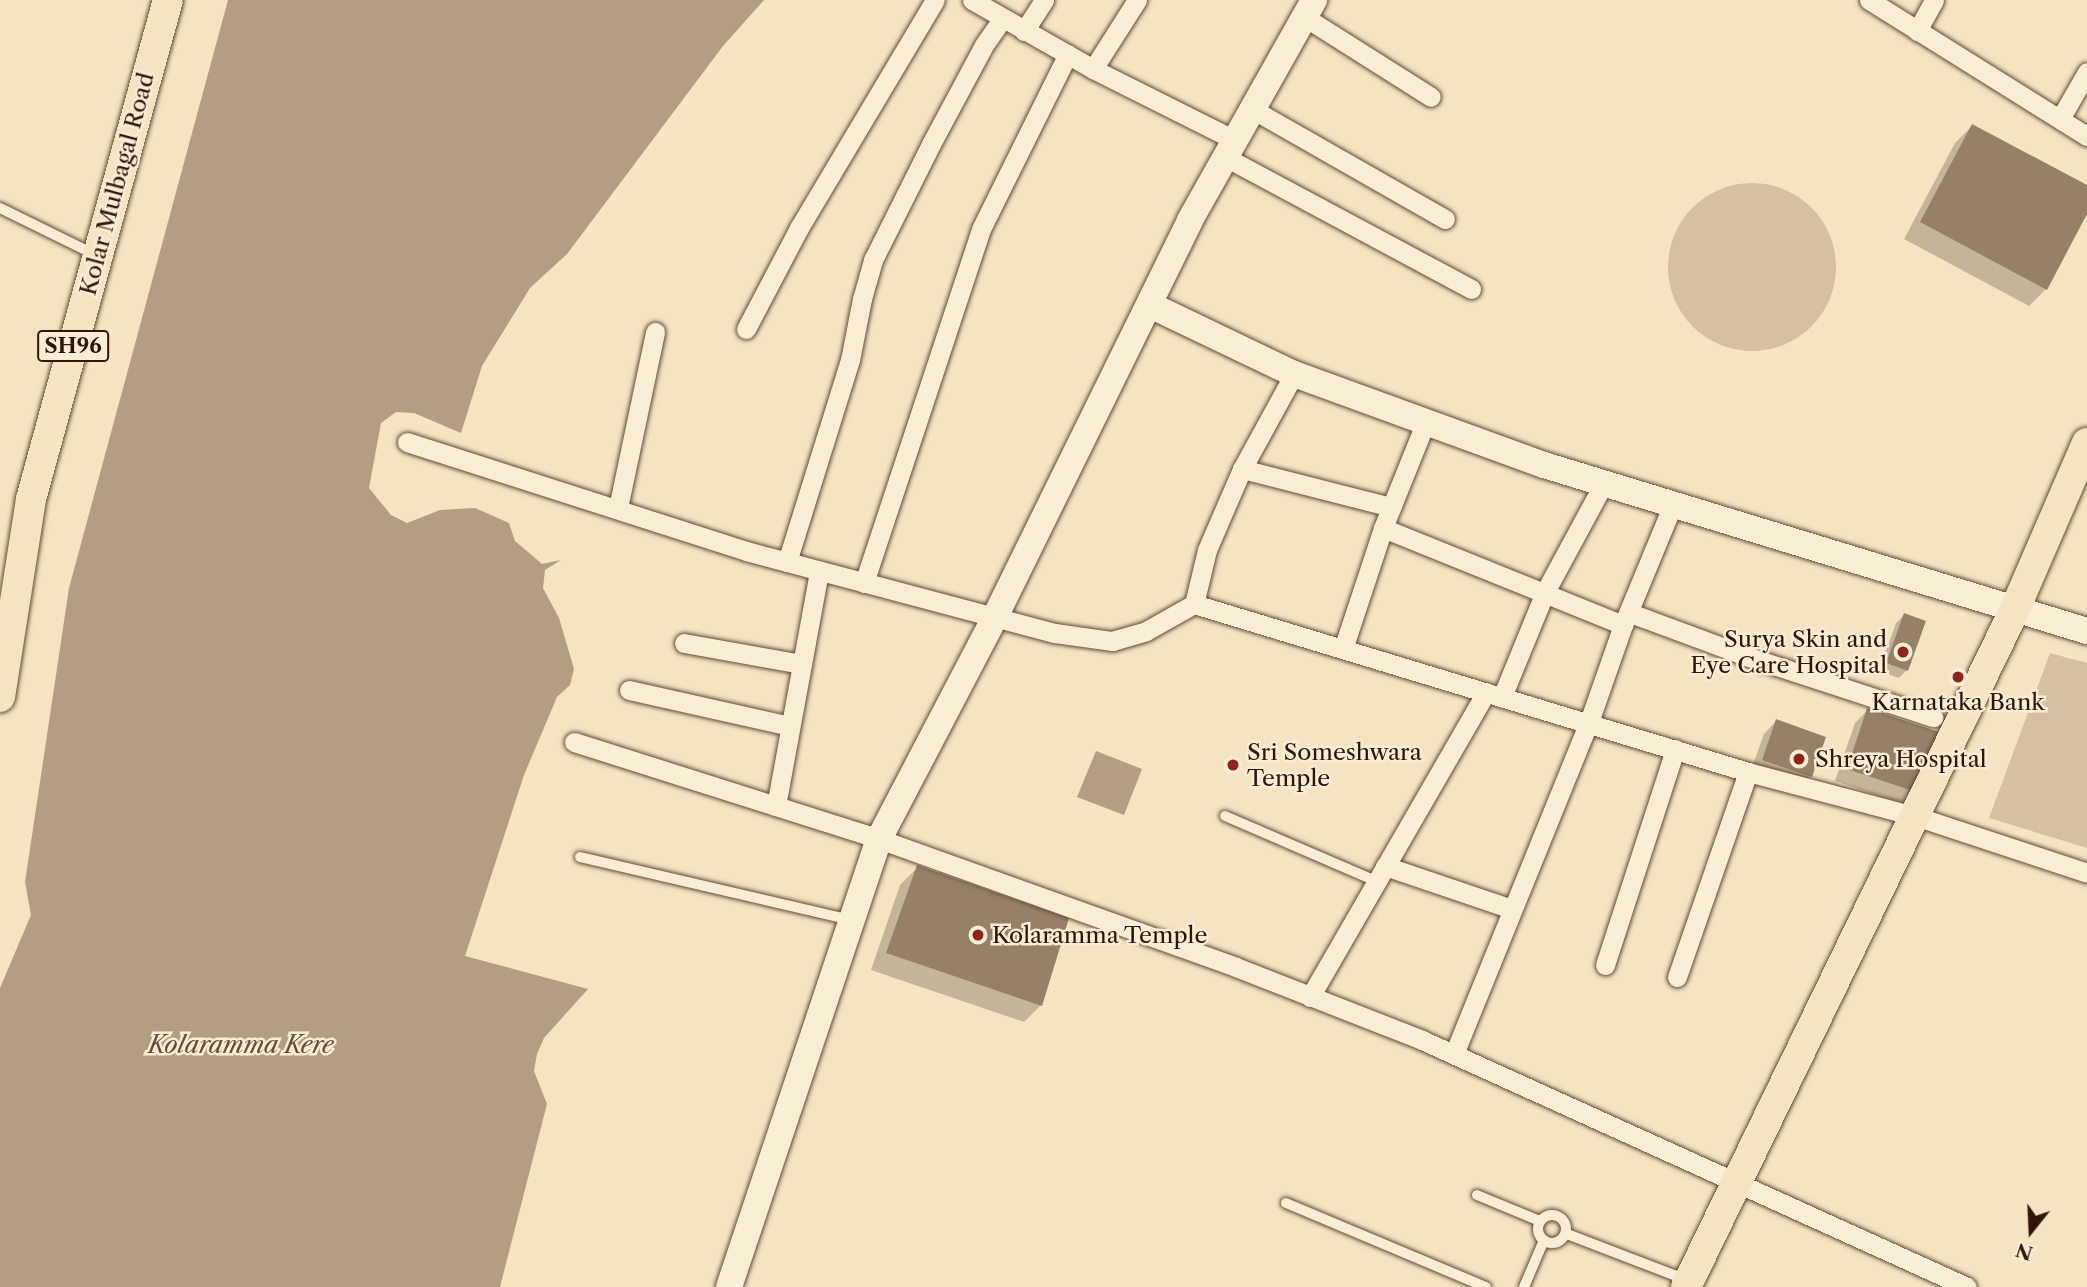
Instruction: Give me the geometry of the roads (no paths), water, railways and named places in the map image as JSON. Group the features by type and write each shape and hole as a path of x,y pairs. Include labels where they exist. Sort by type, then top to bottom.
{"main road":[{"name":"Kolar Mulbagal Road","path":"0,697 31,499 168,0"},
{"path":"1687,1284 2015,609 2087,443"}],"street":[{"path":"747,329 799,228 935,0"},
{"path":"972,0 1471,289"},
{"path":"1024,31 1044,0"},
{"path":"1093,69 1137,0"},
{"path":"1870,0 2087,136"},
{"path":"1917,31 1934,0"},
{"path":"729,1287 879,839 995,617 1190,220 1308,8 1431,97"},
{"path":"788,562 850,360 873,260 919,165 984,45 1003,18"},
{"path":"864,583 981,229 1068,54"},
{"path":"2060,119 2087,72"},
{"path":"1252,110 1446,219"},
{"path":"1150,305 1294,374 1544,465 1605,481 2087,631"},
{"path":"618,508 655,332"},
{"path":"1194,604 1207,550 1242,469 1294,374"},
{"path":"1343,649 1391,506 1426,421"},
{"path":"407,442 788,562 1055,633 1112,640 1146,631 1194,604 1748,772 1915,816 2087,873"},
{"path":"1242,469 1391,506"},
{"path":"1310,997 1381,873 1494,694 1605,481"},
{"path":"1454,1054 1589,722 1626,619 1673,504"},
{"path":"1383,528 1545,592 1933,717"},
{"path":"776,806 819,571"},
{"path":"684,643 802,664"},
{"path":"629,690 790,726"},
{"path":"575,742 879,839 1236,967 1454,1054 1967,1287"},
{"path":"1605,965 1675,749"},
{"path":"1676,977 1748,772"},
{"path":"1381,873 1512,909"}],"lane":[{"path":"0,208 97,256"},
{"path":"1225,816 1381,873"},
{"path":"580,857 850,920"},
{"path":"1477,1195 1538,1220"},
{"path":"1286,1203 1486,1287"},
{"path":"1547,1215 1558,1216 1566,1223 1567,1234 1555,1243 1544,1240 1536,1230 1538,1220 1547,1215"},
{"path":"1567,1234 1687,1284"},
{"path":"1524,1287 1544,1240"}],"water":[{"name":"Kolaramma Kere","path":"228,0 764,0 723,46 567,254 530,288 482,366 461,433 414,413 396,412 381,423 369,488 391,515 407,523 440,510 475,508 509,523 515,541 542,564 561,560 545,570 543,588 559,618 574,669 570,685 557,697 524,775 465,956 588,989 544,1038 537,1054 534,1071 547,1104 500,1287 0,1287 0,988 31,915 25,882 69,588"},
{"path":"1096,751 1142,769 1124,815 1077,797"}],"place":[{"name":"Surya Skin and Eye Care Hospital","path":"1903,652"},
{"name":"Karnataka Bank","path":"1958,677"},
{"name":"Shreya Hospital","path":"1799,759"},
{"name":"Sri Someshwara Temple","path":"1233,765"},
{"name":"Kolaramma Temple","path":"978,935"}]}
